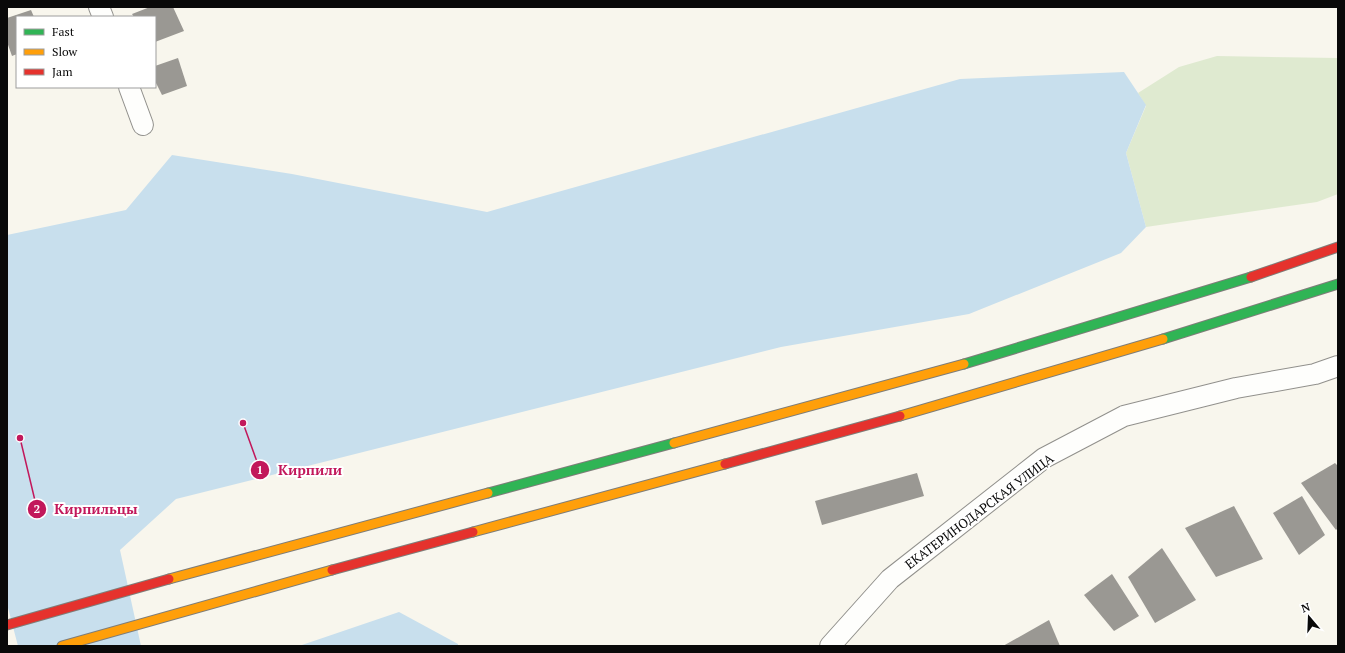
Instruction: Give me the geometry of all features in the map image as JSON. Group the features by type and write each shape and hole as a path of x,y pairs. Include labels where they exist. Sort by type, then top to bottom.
{"main road":[{"path":"7,625 214,567 942,371 1224,286 1338,247"},
{"path":"62,646 225,599 952,402 1307,296 1338,284"}],"street":[{"path":"129,88 143,125"},
{"name":"ЕКАТЕРИНОДАРСКАЯ УЛИЦА","path":"830,646 890,579 1044,458 1124,416 1236,388 1315,374 1338,366"}],"green space":[{"path":"1217,56 1338,58 1338,194 1317,202 1146,227 1126,153 1146,106 1138,93 1179,67"}],"water":[{"path":"1124,72 1146,105 1126,153 1146,227 1121,253 969,314 781,347 176,499 120,550 141,646 18,646 7,604 7,235 126,210 172,155 292,174 487,212 960,79"},
{"path":"399,612 458,644 458,646 299,646"}],"building":[{"path":"150,7 173,7 184,31 156,42 156,16 133,16 132,14"},
{"path":"31,10 34,16 16,16 16,54 12,56 7,42 7,18"},
{"path":"178,58 187,86 162,95 156,83 156,66"},
{"path":"1335,463 1338,466 1338,528 1336,530 1301,483"},
{"path":"917,473 924,496 822,525 815,501"},
{"path":"1302,496 1325,535 1299,555 1273,513"},
{"path":"1234,506 1263,559 1216,577 1185,528"},
{"path":"1162,548 1196,600 1155,623 1128,577"},
{"path":"1112,574 1139,616 1114,631 1084,595"},
{"path":"1049,620 1060,646 1003,646"}],"traffic: fast":[{"path":"964,364 1251,277"},
{"path":"1163,339 1338,284"},
{"path":"488,493 674,443"}],"traffic: slow":[{"path":"900,416 1163,339"},
{"path":"674,443 964,364"},
{"path":"473,532 725,464"},
{"path":"169,579 488,493"},
{"path":"62,646 332,570"}],"traffic: jam":[{"path":"1251,277 1338,247"},
{"path":"725,464 900,416"},
{"path":"332,570 473,532"},
{"path":"7,625 169,579"}],"place":[{"name":"Кирпили","path":"243,423"},
{"name":"Кирпильцы","path":"20,438"}]}
